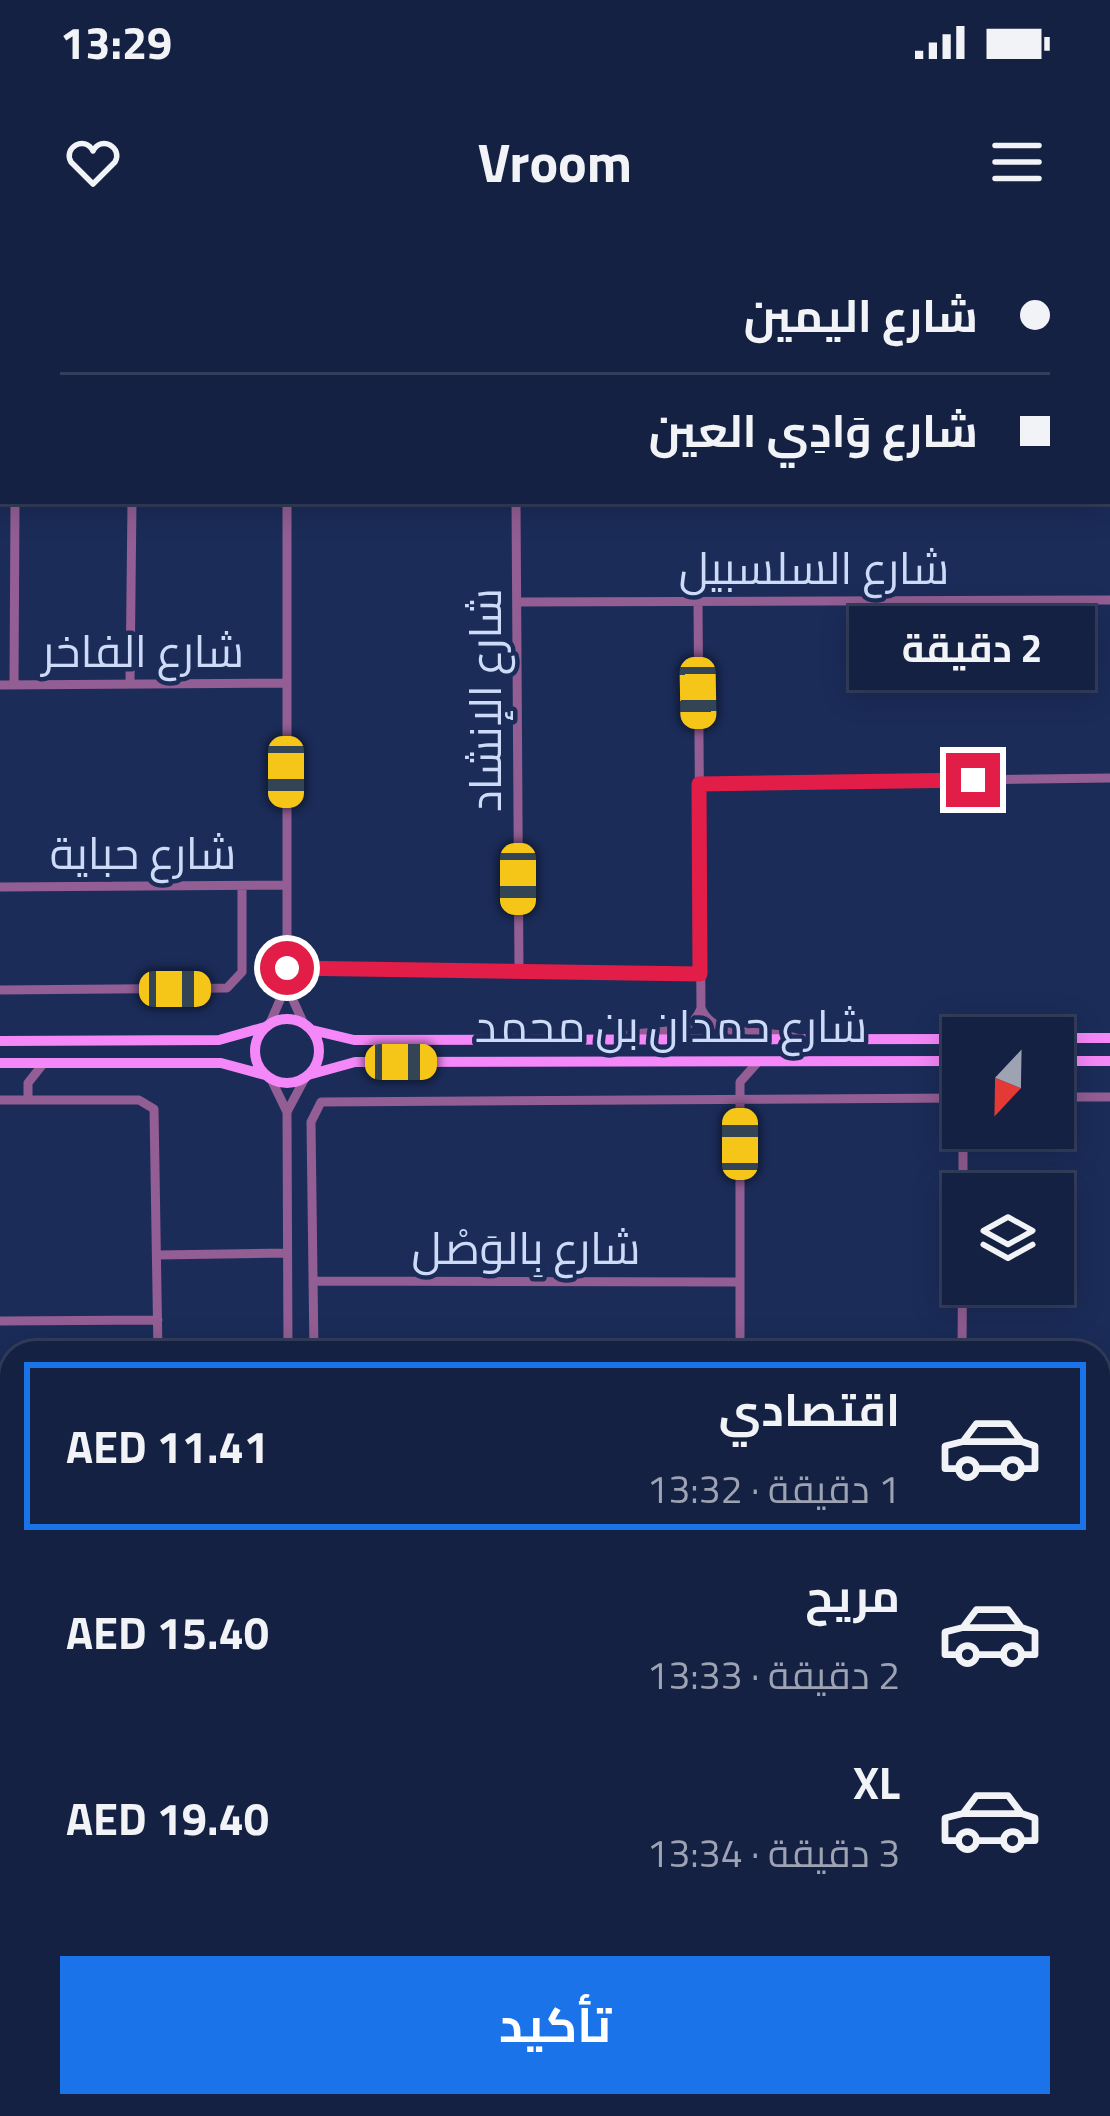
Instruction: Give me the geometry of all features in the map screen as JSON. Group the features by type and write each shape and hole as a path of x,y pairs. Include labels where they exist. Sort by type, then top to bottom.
{"main road":[{"path":"0,1041 219,1040 286,1018 308,1026 320,1048 306,1076 288,1083 221,1063 6,1064"},
{"path":"267,1025 255,1056 268,1077"},
{"name":"شارع حمدان بن محمد","path":"308,1026 354,1040 942,1039"},
{"path":"1074,1038 1110,1038"},
{"path":"1074,1061 1110,1060"},
{"name":"شارع حمدان بن محمد","path":"306,1076 356,1062 942,1061"}],"street":[{"path":"14,685 15,504"},
{"path":"130,684 131,504"},
{"path":"267,1025 286,984 287,968 287,504"},
{"name":"شارع الإنشاد","path":"516,504 519,971"},
{"path":"0,576 14,575"},
{"name":"شارع السلسبيل","path":"518,602 1110,599"},
{"path":"698,602 701,1008 707,1022 719,1029 775,1031 801,1040"},
{"name":"شارع الفاخر","path":"0,685 286,683"},
{"path":"699,784 1110,778"},
{"name":"شارع حباية","path":"0,887 287,885"},
{"path":"0,990 227,988 242,972 242,886"},
{"path":"287,968 700,974"},
{"path":"286,984 308,1026"},
{"path":"615,1039 689,1027 701,1008"},
{"path":"722,1061 740,1082 740,1341"},
{"path":"740,1082 757,1063"},
{"path":"6,1064 28,1083"},
{"path":"28,1100 28,1083 43,1064"},
{"path":"289,1341 287,1112 306,1076"},
{"path":"268,1077 287,1112"},
{"path":"314,1341 311,1122 321,1102 942,1097"},
{"path":"1074,1097 1110,1097"},
{"path":"0,1100 139,1100 154,1109 158,1341"},
{"path":"158,1255 287,1253"},
{"name":"شارع بِالوَصْل","path":"313,1281 740,1282"},
{"path":"962,1305 962,1341"},
{"path":"0,1321 158,1320"}],"route":[{"path":"287,968 700,974 699,784 973,780"}]}
